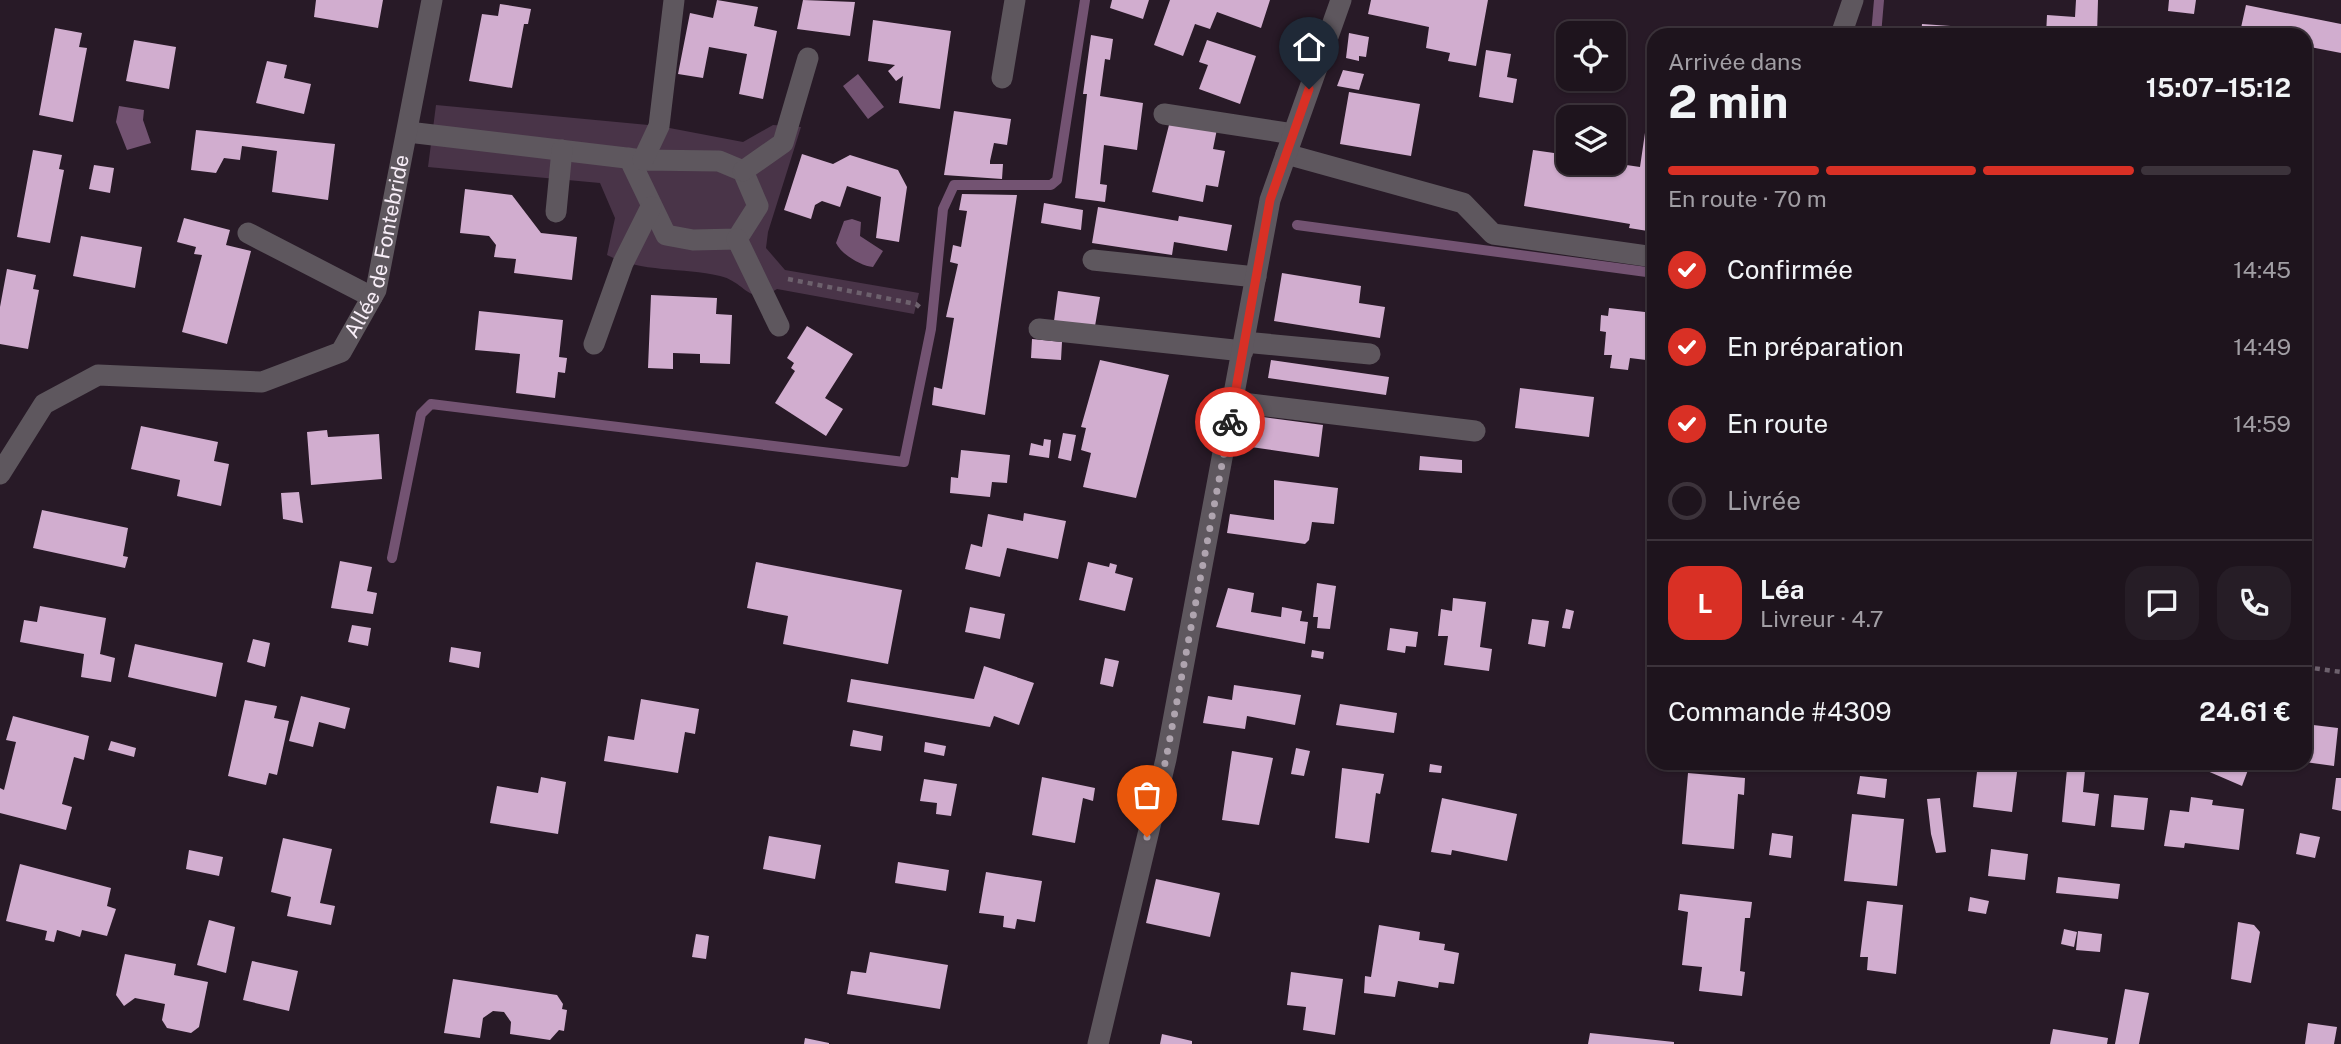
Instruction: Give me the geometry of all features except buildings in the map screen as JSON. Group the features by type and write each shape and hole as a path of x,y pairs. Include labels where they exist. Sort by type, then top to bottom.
{"street":[{"name":"Allée de Fontebride","path":"0,474 44,404 98,375 262,382 341,352 372,297 393,214 432,0"},
{"path":"636,159 659,126 674,0"},
{"path":"1002,78 1015,0"},
{"path":"1098,1044 1166,759 1270,200 1341,0"},
{"path":"1843,28 1853,0"},
{"path":"743,171 783,143 808,58"},
{"path":"1164,114 1290,144 1463,203 1493,234 1647,256"},
{"path":"408,132 636,159 719,161 743,171 758,206 737,239"},
{"path":"556,212 562,150"},
{"path":"636,159 650,207 666,234 693,240 737,239"},
{"path":"594,344 623,263 650,207"},
{"path":"247,233 372,297"},
{"path":"737,239 779,326"},
{"path":"1093,260 1256,277"},
{"path":"1039,329 1370,354"},
{"path":"1234,402 1475,431"}],"path":[{"path":"753,272 916,304 923,310"},
{"path":"2312,668 2341,672"}],"shaded area":[{"path":"858,74 884,107 868,119 843,86"},
{"path":"436,105 659,126 743,142 773,125 801,127 768,232 766,248 785,270 919,293 914,314 777,289 767,294 753,294 720,276 620,261 607,255 615,218 600,183 428,167"},
{"path":"119,106 144,110 143,120 151,143 127,150 116,122"},
{"path":"852,219 861,222 860,236 883,251 873,267 852,259 836,243 844,221"}],"waterway":[{"path":"392,558 421,414 431,404 904,462 931,329 943,209 954,185 1051,185 1057,180 1085,0"},
{"path":"1877,28 1879,0"},
{"path":"1297,225 1647,272"}],"way so far":[{"path":"1147,837 1166,759 1230,422"}],"route":[{"path":"1230,422 1270,200 1309,89"}]}
